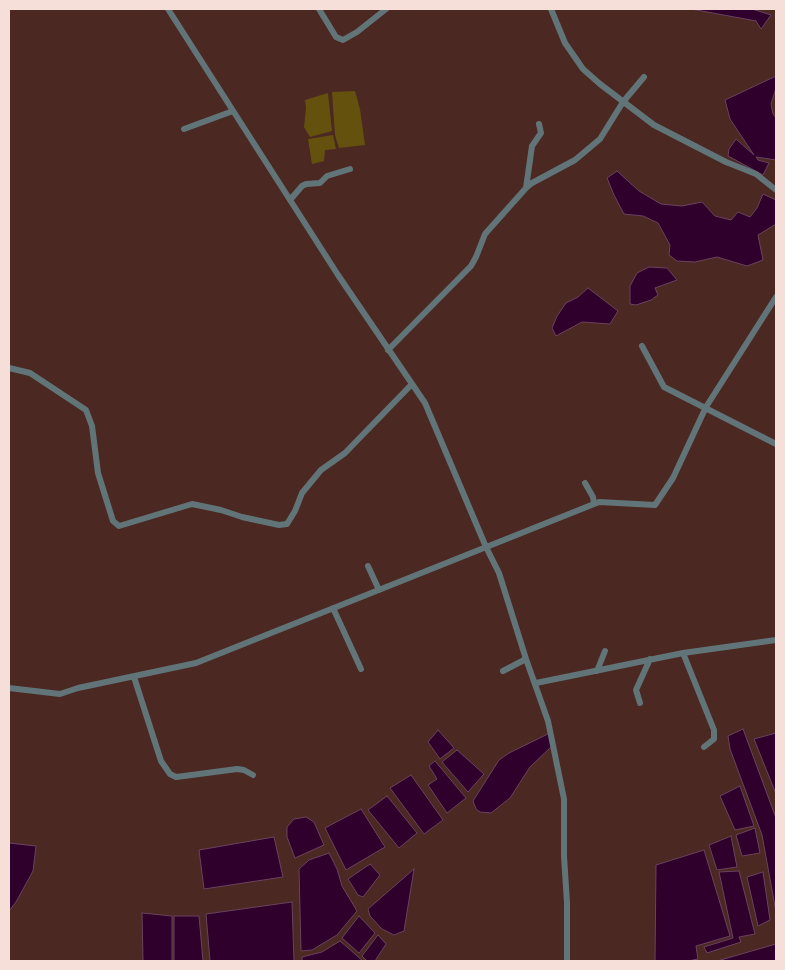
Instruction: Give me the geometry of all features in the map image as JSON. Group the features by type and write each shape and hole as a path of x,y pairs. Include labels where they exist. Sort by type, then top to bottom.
{"street":[{"path":"168,9 429,412 486,547 499,573 548,721 564,799 567,961"},
{"path":"319,9 336,38 343,40 357,32 386,9"},
{"path":"551,9 565,43 583,69 623,102 654,125 726,162 756,174 776,190"},
{"path":"388,350 471,266 485,234 526,188 575,160 600,139 623,102 644,77"},
{"path":"184,129 233,111"},
{"path":"526,188 532,146 540,133 539,124"},
{"path":"290,200 302,186 320,183 327,176 350,169"},
{"path":"9,688 60,694 78,688 196,663 594,504 603,501 655,505 673,478 706,407 776,297"},
{"path":"642,346 663,386 776,444"},
{"path":"9,368 30,373 86,410 92,426 98,473 113,521 119,526 192,504 270,523 287,524 295,511 302,493 321,470 345,453 412,384"},
{"path":"585,483 594,504"},
{"path":"368,566 379,590"},
{"path":"333,608 361,669"},
{"path":"536,684 650,659 776,640"},
{"path":"596,671 605,652"},
{"path":"683,653 714,730 714,739 704,747"},
{"path":"503,671 526,659"},
{"path":"640,703 636,690 650,659"},
{"path":"134,677 161,761 170,774 176,777 238,769 253,775"}],"shaded area":[{"path":"691,9 752,9 771,15 761,29 756,21"},
{"path":"776,76 776,88 771,104 776,118 776,160 756,157 758,160 769,163 763,175 728,156 729,149 736,139 754,155 730,119 725,100"},
{"path":"355,91 360,109 365,145 339,148 335,135 332,92"},
{"path":"328,93 332,131 310,137 304,127 305,100"},
{"path":"333,135 336,149 325,150 324,161 312,164 308,139"},
{"path":"617,171 639,191 661,204 682,206 702,202 715,216 731,220 738,212 750,217 757,208 763,194 776,200 776,224 758,235 763,260 747,266 717,257 695,262 677,261 669,255 670,245 658,223 643,216 624,214 607,178"},
{"path":"649,267 667,268 677,280 655,288 658,295 651,300 636,305 630,304 630,286 637,273"},
{"path":"588,288 618,311 610,324 582,322 556,336 552,328 557,316 566,303 578,297"},
{"path":"743,729 776,818 776,912 762,835 730,749 728,736"},
{"path":"438,730 454,748 440,759 428,742"},
{"path":"550,733 551,747 530,767 510,798 491,813 480,812 476,809 473,801 499,760 509,753"},
{"path":"776,733 776,794 754,739"},
{"path":"457,750 484,774 468,792 442,762"},
{"path":"435,761 466,798 447,813 428,785 437,779 429,766"},
{"path":"411,775 443,820 424,834 390,788"},
{"path":"740,786 754,826 735,830 720,796"},
{"path":"387,796 417,833 399,848 368,810"},
{"path":"361,809 385,847 346,870 325,828"},
{"path":"306,817 314,822 324,845 295,858 287,837 287,827 294,819"},
{"path":"755,828 760,853 742,856 736,835"},
{"path":"731,836 737,867 717,870 709,845"},
{"path":"274,837 283,877 204,889 199,850"},
{"path":"9,843 36,846 33,871 9,911"},
{"path":"704,850 730,936 696,946 698,959 688,961 655,961 656,865"},
{"path":"329,853 337,869 342,886 357,911 337,935 312,950 301,951 299,869 309,860"},
{"path":"370,864 380,875 363,897 358,895 348,879"},
{"path":"414,869 404,931 394,935 382,929 370,916 368,909"},
{"path":"739,871 755,934 739,937 741,942 707,953 704,947 733,938 719,872"},
{"path":"763,872 770,920 758,926 747,877"},
{"path":"292,902 294,961 210,961 206,914"},
{"path":"142,913 172,916 172,961 143,961"},
{"path":"174,916 199,916 203,961 174,961"},
{"path":"359,916 375,933 359,953 342,938"},
{"path":"378,935 386,944 375,961 367,961 362,956"},
{"path":"340,941 363,961 302,961 302,957 322,952"},
{"path":"776,944 776,961 717,961"}]}
